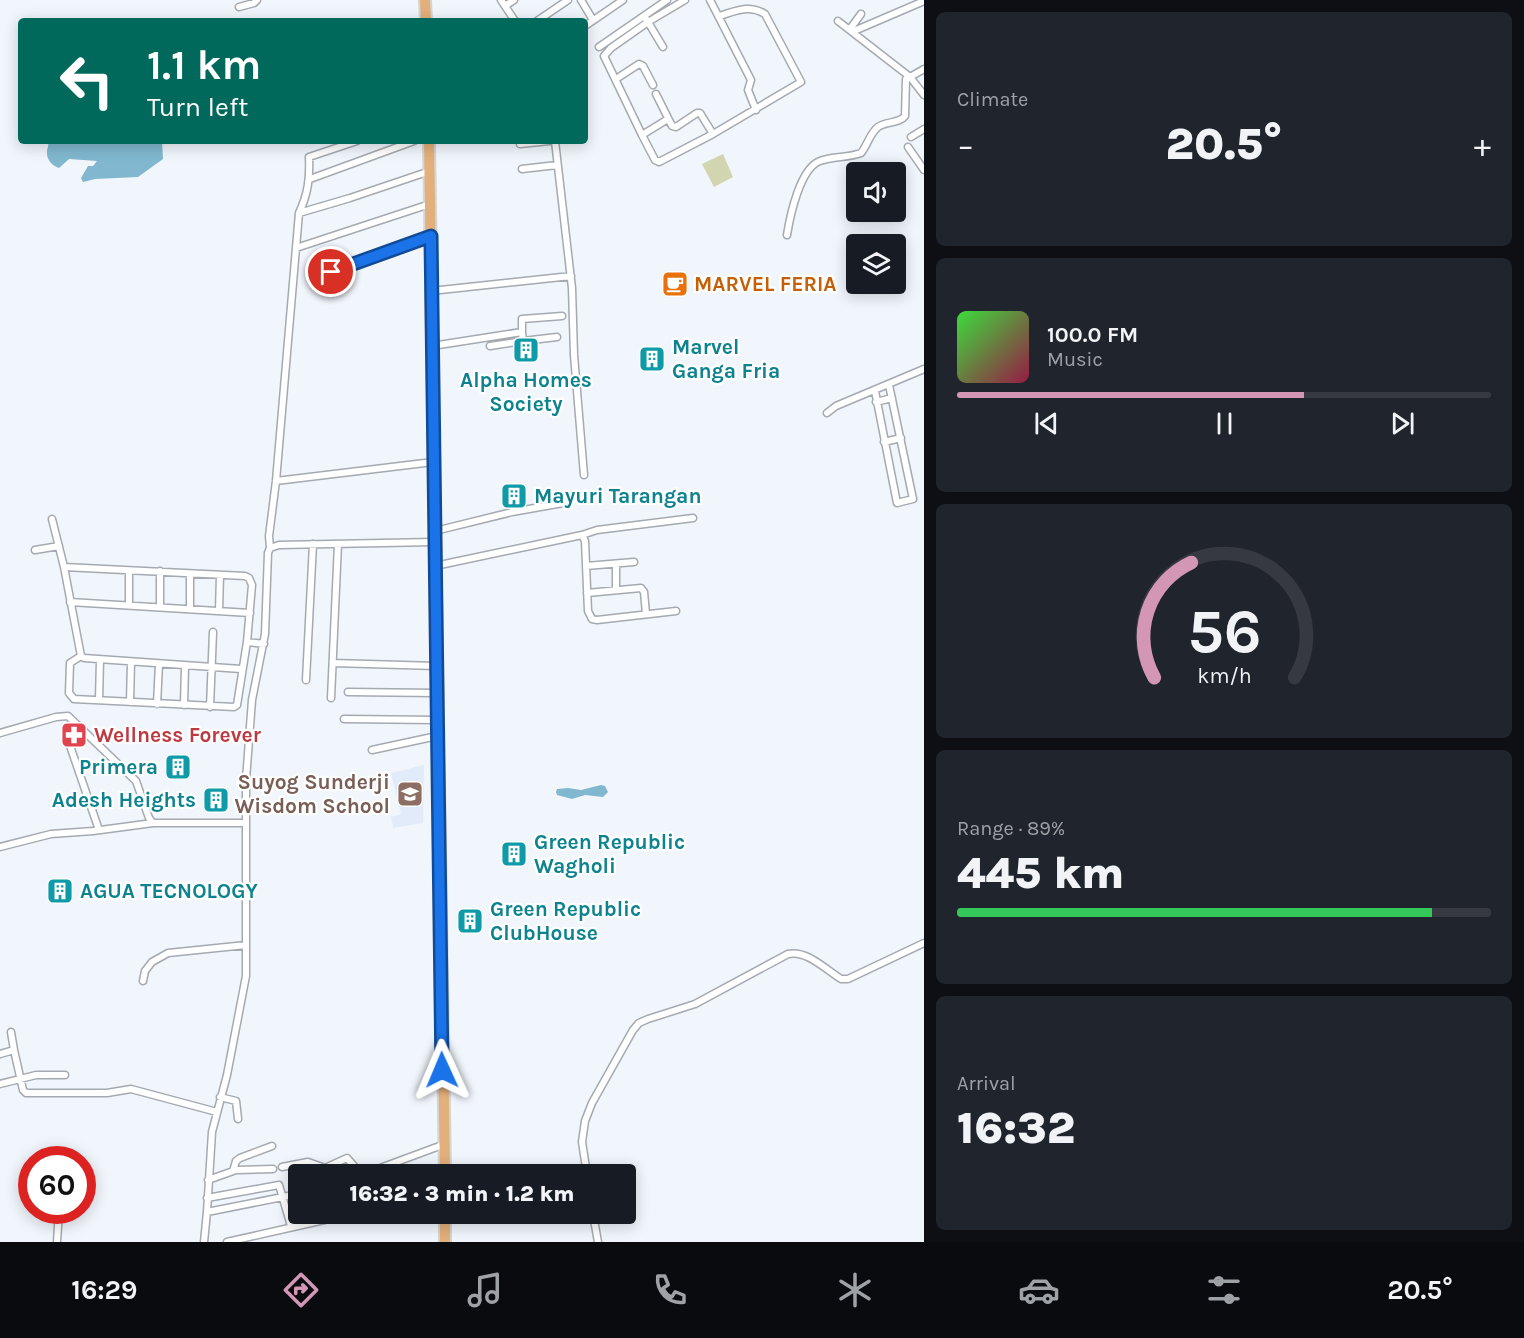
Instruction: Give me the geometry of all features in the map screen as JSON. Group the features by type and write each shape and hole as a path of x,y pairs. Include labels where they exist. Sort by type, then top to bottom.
{"main road":[{"path":"425,0 426,18"},
{"path":"429,144 445,1164"},
{"path":"445,1224 446,1242"}],"street":[{"path":"239,7 257,0"},
{"path":"513,18 503,3 514,0"},
{"path":"541,18 568,0"},
{"path":"580,0 593,20"},
{"path":"588,24 623,0"},
{"path":"599,47 667,0"},
{"path":"685,0 648,22 611,48 604,56 642,135 655,160 659,162 756,110 801,82 765,14 757,8 718,16"},
{"path":"705,0 727,39"},
{"path":"710,0 751,80 748,90 756,110"},
{"path":"852,30 924,1"},
{"path":"852,30 861,14"},
{"path":"644,16 663,47"},
{"path":"838,21 910,77 924,95"},
{"path":"616,79 639,64 643,66 653,86"},
{"path":"787,235 792,205 813,164 823,159 861,153 878,128 904,119 906,79 924,69"},
{"path":"656,94 672,126 676,127 700,113 713,134"},
{"path":"642,135 668,119"},
{"path":"911,137 924,129"},
{"path":"204,1242 212,1132 242,1005 246,976 246,780 250,718 264,644 268,553 299,213 310,179 309,157 348,144"},
{"path":"310,179 406,144"},
{"path":"555,144 571,276 574,355 584,475"},
{"path":"908,147 924,170"},
{"path":"522,170 557,165"},
{"path":"299,213 430,171"},
{"path":"296,248 430,204"},
{"path":"312,279 431,236"},
{"path":"431,291 571,276"},
{"path":"523,341 522,319 562,316"},
{"path":"432,346 522,332"},
{"path":"490,346 557,337"},
{"path":"827,413 836,406 874,392 924,369"},
{"path":"874,392 897,503 913,499 890,385"},
{"path":"876,402 892,398"},
{"path":"884,442 900,438"},
{"path":"276,481 433,462"},
{"path":"270,548 279,544 338,544 434,536 512,513 569,502"},
{"path":"52,519 81,656"},
{"path":"435,566 597,530 693,519"},
{"path":"582,535 585,541 588,611 592,619 676,611"},
{"path":"306,680 313,544"},
{"path":"331,698 338,544"},
{"path":"35,550 59,546"},
{"path":"586,566 634,562"},
{"path":"616,564 616,590"},
{"path":"64,567 220,575 249,578 252,585 247,642 237,705 230,708 74,699 69,693 70,663 81,656"},
{"path":"129,571 129,605"},
{"path":"159,607 160,572"},
{"path":"190,574 190,609"},
{"path":"219,611 220,575"},
{"path":"587,593 643,590 646,614"},
{"path":"70,602 250,613"},
{"path":"210,707 213,632"},
{"path":"247,642 264,644"},
{"path":"81,656 100,660 241,669"},
{"path":"99,700 100,660"},
{"path":"130,702 131,662"},
{"path":"333,663 437,666"},
{"path":"157,704 159,664"},
{"path":"184,705 185,666"},
{"path":"348,692 437,693"},
{"path":"0,734 56,717 68,716 135,781 153,823"},
{"path":"344,719 437,720"},
{"path":"372,750 438,736"},
{"path":"68,740 99,830"},
{"path":"0,847 51,834 153,823 246,823"},
{"path":"585,1164 582,1142 588,1111 624,1045 639,1023 695,1004 788,954 797,952 805,955 841,979 848,979 924,943"},
{"path":"143,981 145,971 152,962 168,953 246,945"},
{"path":"11,1032 23,1090 26,1093 107,1093 131,1089 217,1112"},
{"path":"0,1054 14,1050"},
{"path":"0,1084 40,1075 64,1075"},
{"path":"220,1097 236,1101 238,1119"},
{"path":"389,1164 444,1144"},
{"path":"233,1171 236,1161 240,1158 272,1146"},
{"path":"334,1164 347,1158 353,1164"},
{"path":"298,1164 308,1162 314,1164"},
{"path":"282,1167 288,1166"},
{"path":"208,1180 241,1169 273,1169"},
{"path":"207,1198 276,1184 281,1188 291,1226"},
{"path":"207,1212 288,1196"},
{"path":"57,1242 58,1224"},
{"path":"227,1242 301,1224"},
{"path":"595,1224 598,1242"}],"shaded area":[{"name":"Suyog Sunderji Wisdom School","path":"424,765 423,823 393,828 391,817 401,814 391,773"}],"green space":[{"path":"723,154 733,177 714,187 702,164"}],"water":[{"path":"162,144 163,159 138,177 95,179 83,182 81,178 88,166 93,166 97,161 69,159 59,168 49,159 48,145"},
{"path":"605,786 608,792 603,797 585,795 572,799 557,795 556,792 557,789 581,790"}],"place":[{"name":"MARVEL FERIA","path":"675,284"},
{"name":"Alpha Homes Society","path":"526,350"},
{"name":"Marvel Ganga Fria","path":"652,359"},
{"name":"Mayuri Tarangan","path":"514,496"},
{"name":"Wellness Forever","path":"74,735"},
{"name":"Primera","path":"178,767"},
{"name":"Suyog Sunderji Wisdom School","path":"410,794"},
{"name":"Adesh Heights","path":"216,800"},
{"name":"Green Republic Wagholi","path":"514,854"},
{"name":"AGUA TECNOLOGY","path":"60,891"},
{"name":"Green Republic ClubHouse","path":"470,921"}],"route":[{"path":"331,272 431,236 442,1070"}]}
